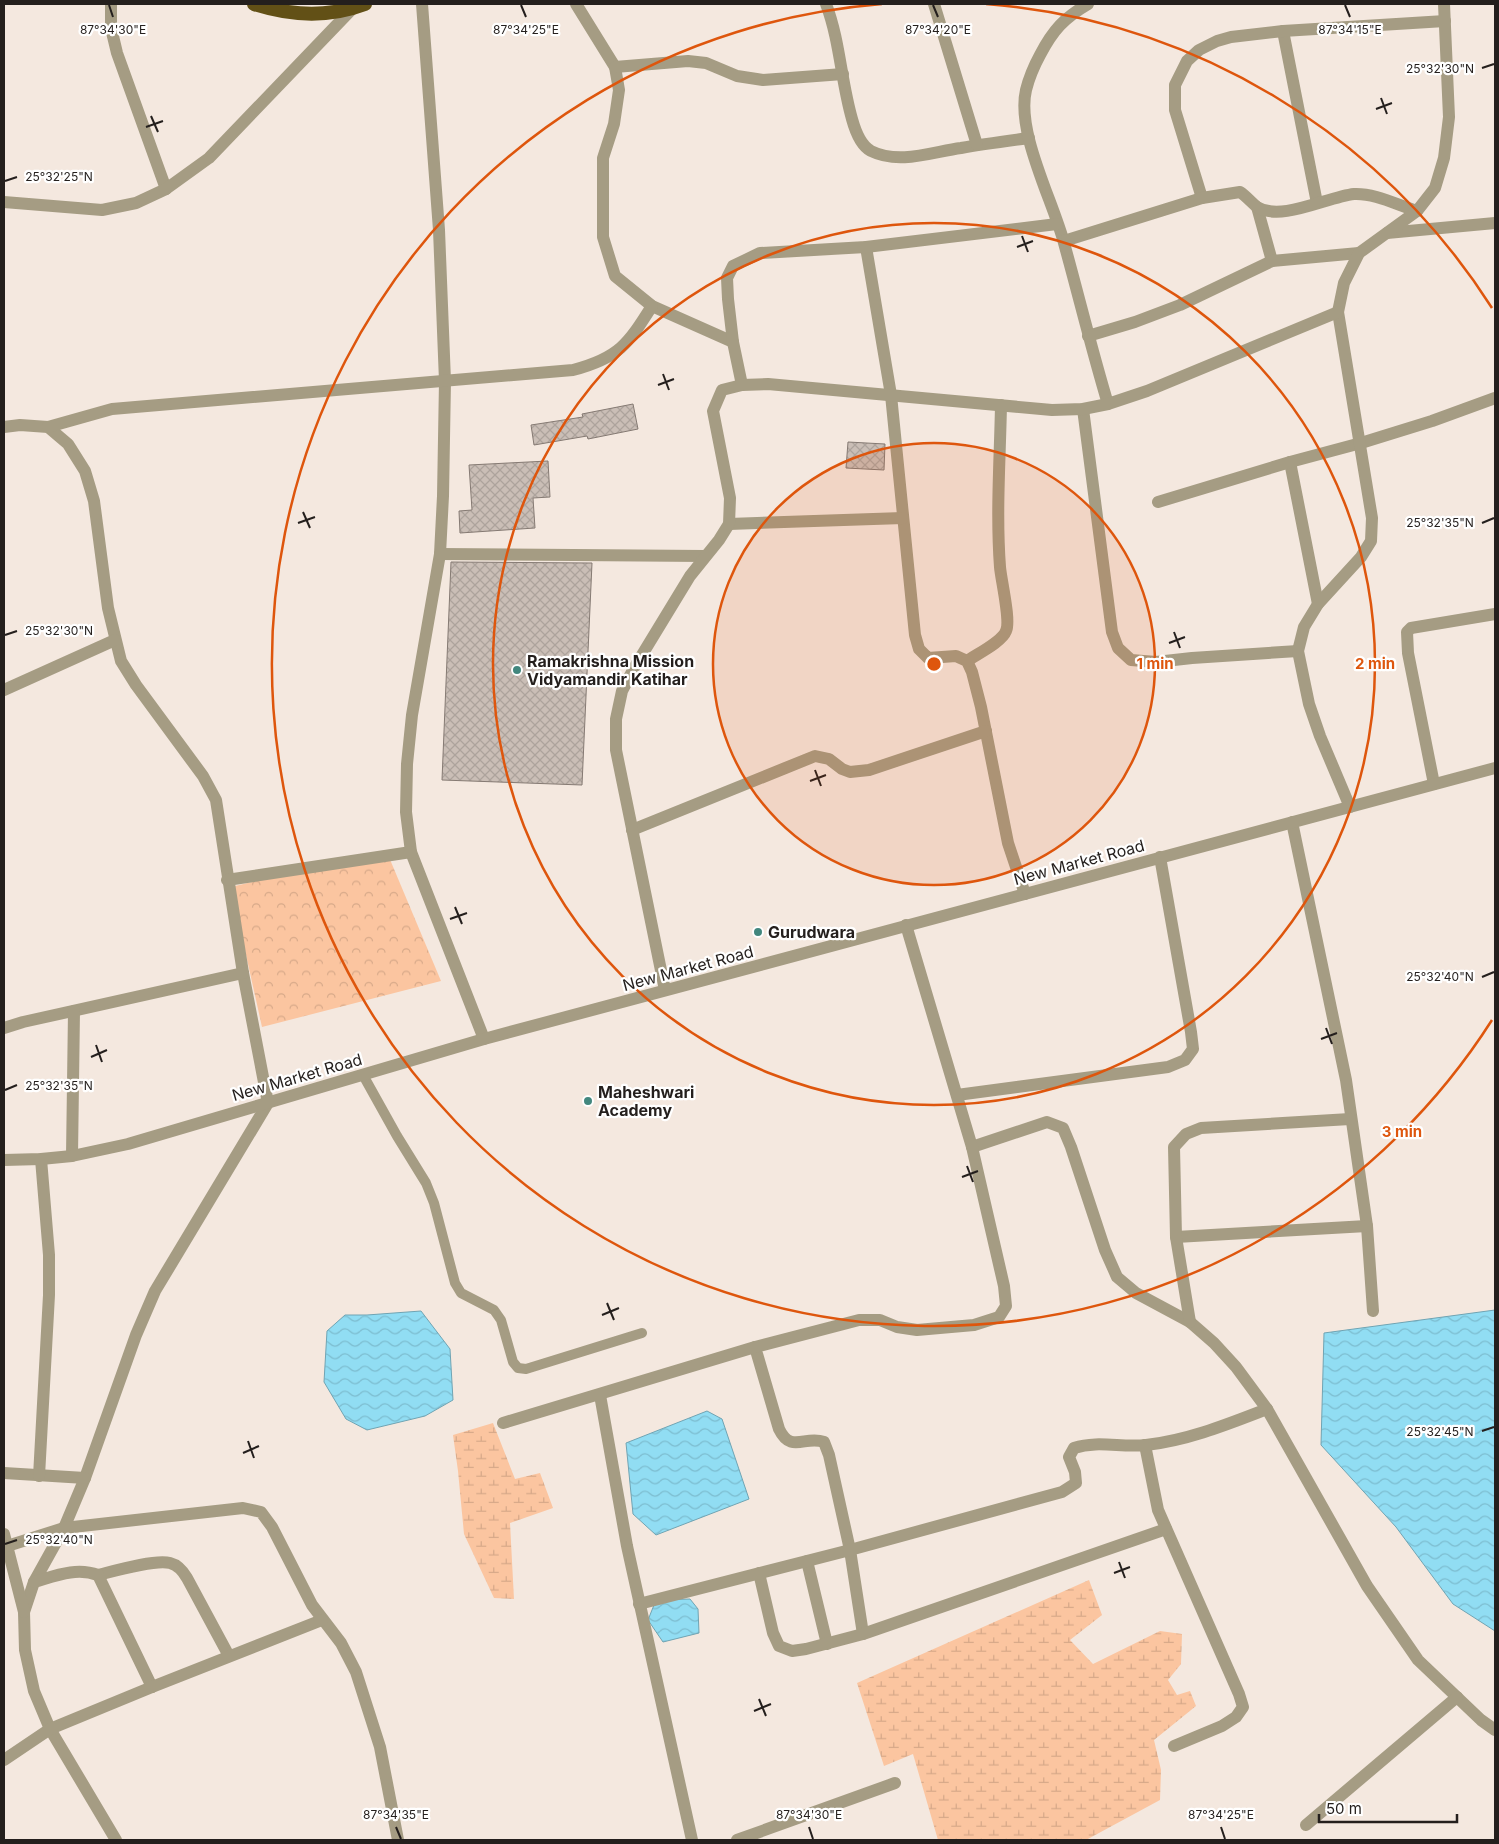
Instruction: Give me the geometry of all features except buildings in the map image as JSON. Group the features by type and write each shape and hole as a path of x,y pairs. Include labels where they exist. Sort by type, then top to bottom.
{"highway":[{"path":"254,4 274,10 301,14 322,14 352,9 365,4"}],"street":[{"path":"111,4 111,28 117,53 166,189"},
{"path":"422,4 439,230 445,381 443,496 440,554 412,715 407,764 406,812 411,852 484,1039"},
{"path":"580,4 615,67 619,90 614,124 603,158 603,237 615,276 652,306 733,342"},
{"path":"826,4 832,21 852,120 860,141 870,150 885,156 907,158 977,145 1029,138"},
{"path":"934,4 977,145"},
{"path":"1088,4 1074,12 1051,34 1035,64 1026,92 1025,118 1029,138 1064,240 1088,336 1108,404"},
{"path":"1350,806 1320,736 1309,704 1298,651 1304,627 1318,604 1362,557 1371,541 1372,518 1338,312 1344,282 1360,253 1416,212 1436,188 1444,158 1449,117 1444,4"},
{"path":"4,202 102,210 136,203 166,189 209,158 352,9"},
{"path":"1202,198 1175,110 1175,85 1188,61 1199,50 1217,41 1283,31 1445,21"},
{"path":"1283,31 1317,203"},
{"path":"615,67 688,60 706,63 737,76 763,80 843,74"},
{"path":"1064,240 1202,198 1240,192 1257,207 1271,212 1287,211 1335,197 1356,194 1375,197 1416,212"},
{"path":"1257,207 1272,260"},
{"path":"1387,233 1495,223"},
{"path":"742,385 733,342 727,278 733,266 760,253 866,247 1057,224"},
{"path":"866,247 891,395 915,635 919,649 928,658 956,656 967,661 972,672 986,731 1008,843 1025,894"},
{"path":"1088,336 1135,322 1180,305 1272,260 1360,253"},
{"path":"4,427 20,425 48,427 112,410 573,370 592,365 616,353 633,336 652,306"},
{"path":"665,990 616,750 616,719 622,691 634,668 690,576 729,524 730,498 713,410 722,390 742,385 768,384 1052,410 1083,409 1108,404 1147,390 1338,312"},
{"path":"1158,502 1432,422 1495,398"},
{"path":"967,661 997,642 1006,631 1008,617 998,546 1001,405"},
{"path":"1083,409 1112,632 1118,648 1131,660 1156,662 1298,651"},
{"path":"24,1612 34,1582 64,1528 85,1478 136,1335 155,1291 268,1103 227,880 216,800 203,776 136,685 121,661 108,608 94,501 85,471 68,444 48,427"},
{"path":"1290,462 1318,604"},
{"path":"729,524 903,518"},
{"path":"440,554 705,556"},
{"path":"1434,784 1408,653 1407,632 1411,628 1495,614"},
{"path":"4,690 115,640"},
{"path":"632,830 815,756 829,759 842,769 850,772 869,770 986,731"},
{"name":"New Market Road","path":"4,1160 72,1156 128,1144 484,1039 1495,768"},
{"path":"1292,822 1346,1080 1367,1226 1373,1311"},
{"path":"227,880 411,852"},
{"path":"957,1095 1168,1067 1185,1060 1193,1049 1191,1032 1160,857"},
{"path":"503,1423 755,1347 859,1320 880,1320 897,1327 917,1330 974,1325 999,1317 1006,1306 1004,1286 972,1147 906,926"},
{"path":"4,1028 23,1022 243,973"},
{"path":"72,1156 74,1011"},
{"path":"1190,1322 1176,1237 1174,1147 1186,1134 1201,1128 1350,1118"},
{"path":"972,1147 1047,1122 1063,1128 1105,1250 1117,1277 1136,1292 1190,1322 1214,1342 1236,1367 1267,1409 1367,1586 1418,1660 1481,1720 1495,1730"},
{"path":"39,1476 49,1294 41,1159"},
{"path":"1176,1237 1367,1226"},
{"path":"755,1347 783,1437 789,1442 798,1443 815,1439 824,1442 829,1455 850,1550 862,1634"},
{"path":"600,1395 627,1546 692,1840"},
{"path":"639,1604 850,1550 1062,1492 1076,1483 1076,1472 1069,1457 1074,1448 1087,1444 1145,1445 1188,1437 1215,1430 1267,1409"},
{"path":"1145,1445 1158,1510 1240,1694 1243,1707 1236,1717 1222,1726 1174,1746"},
{"path":"4,1474 85,1478"},
{"path":"116,1840 50,1729 34,1691 26,1658 24,1612 5,1542 64,1528 243,1508 261,1512 272,1527 312,1605 341,1643 356,1672 380,1747 398,1840"},
{"path":"759,1573 773,1633 778,1646 792,1651 862,1634 1166,1529"},
{"path":"807,1561 827,1644"},
{"path":"34,1582 69,1572 88,1571 98,1575 153,1563 169,1562 180,1568 188,1578 230,1656"},
{"path":"98,1575 152,1687"},
{"path":"4,1760 50,1729 322,1620"},
{"path":"1306,1825 1457,1697"},
{"path":"737,1840 895,1782"}],"lane":[{"path":"363,1075 426,1183 434,1203 455,1283 462,1293 494,1310 501,1320 514,1362 518,1368 526,1369 642,1333"}],"green space":[{"path":"386,850 441,981 262,1027 231,887"},
{"path":"493,1423 515,1479 540,1473 553,1508 510,1523 514,1599 494,1598 464,1534 453,1435"},
{"path":"1089,1580 1102,1615 1070,1640 1093,1664 1160,1631 1182,1634 1181,1664 1168,1680 1177,1695 1190,1691 1196,1706 1154,1740 1161,1770 1160,1800 1086,1840 938,1840 913,1754 884,1766 857,1683"}],"water":[{"path":"1495,1310 1495,1631 1453,1604 1396,1527 1321,1445 1324,1333"},
{"path":"421,1311 450,1349 453,1400 425,1416 367,1430 346,1419 324,1382 327,1331 345,1315"},
{"path":"707,1411 722,1419 749,1499 656,1535 633,1514 626,1443"},
{"path":"690,1599 698,1609 699,1633 663,1642 648,1620 656,1600"}],"place":[{"name":"Ramakrishna Mission Vidyamandir Katihar","path":"517,670"},
{"name":"Gurudwara","path":"758,932"},
{"name":"Maheshwari Academy","path":"588,1101"}]}
